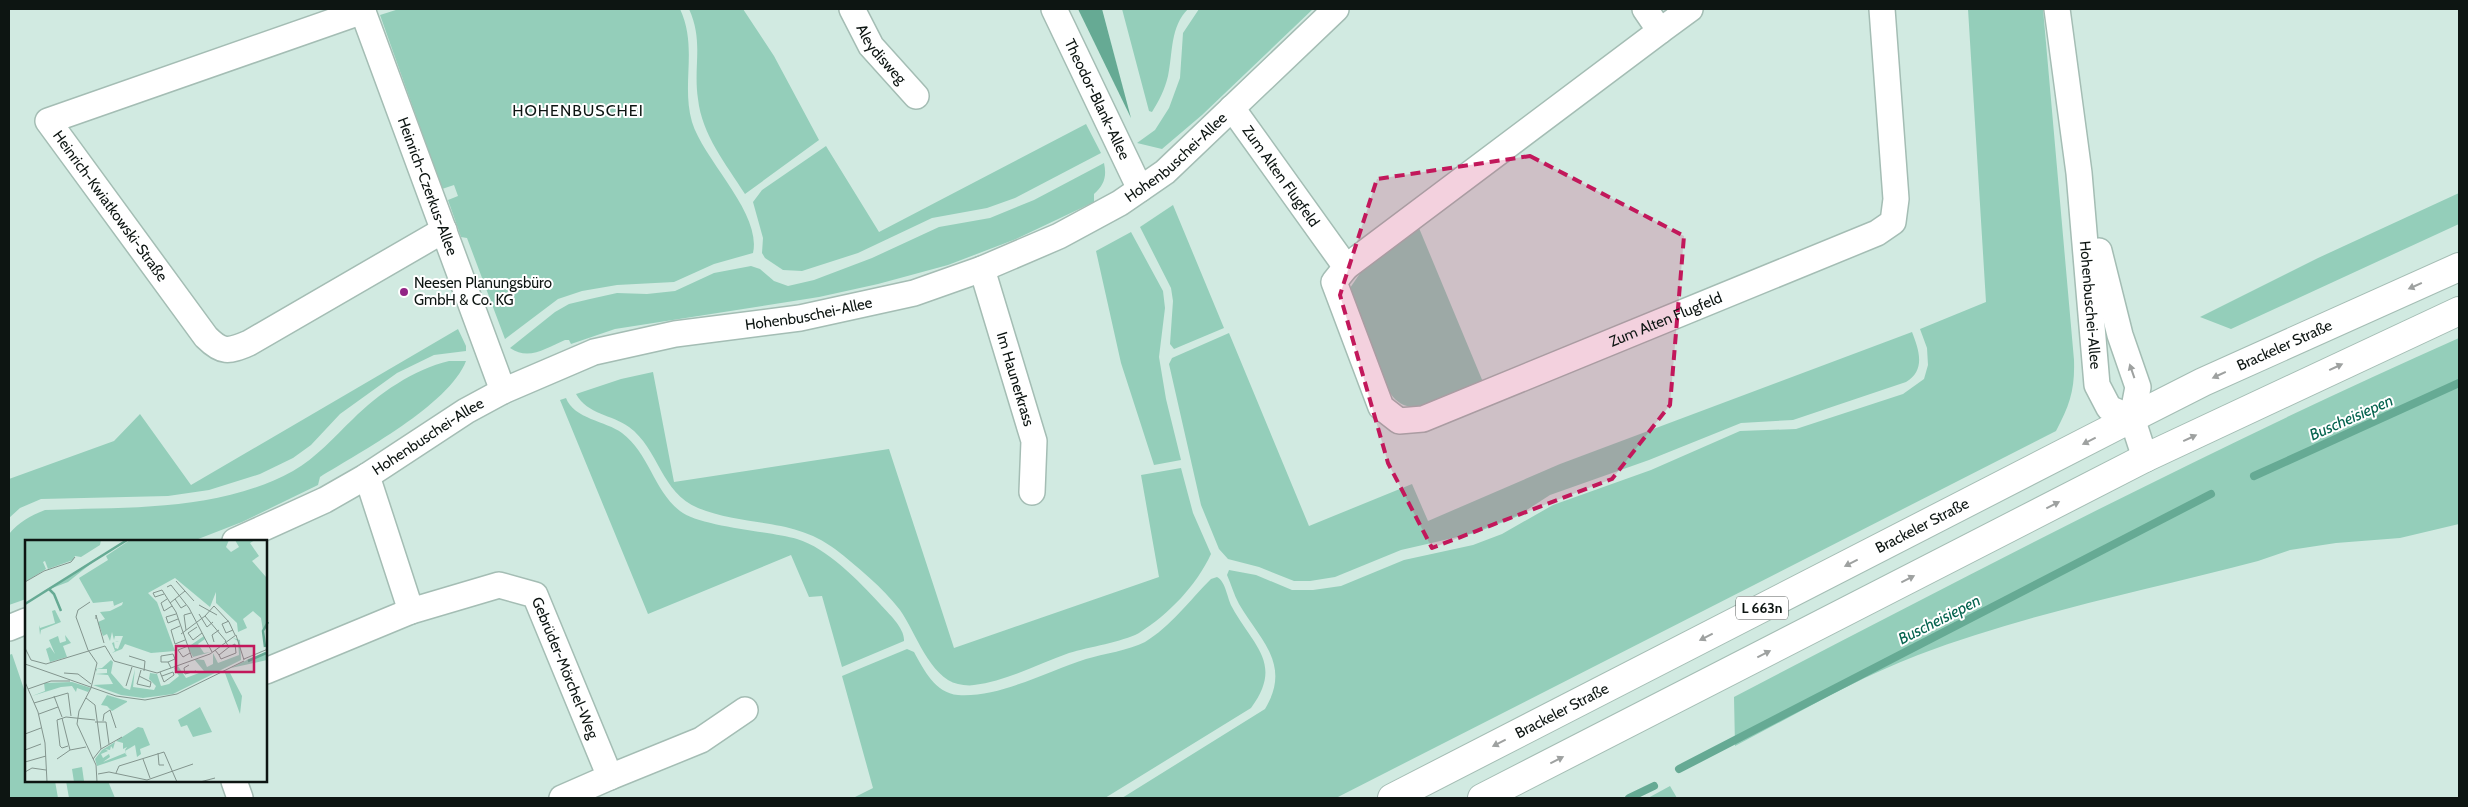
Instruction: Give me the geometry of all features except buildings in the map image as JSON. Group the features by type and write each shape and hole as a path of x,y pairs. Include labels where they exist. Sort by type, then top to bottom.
{"main road":[{"name":"Brackeler Straße","path":"1392,798 2204,382 2459,266"},
{"name":"L 663n","path":"1482,798 2145,458 2459,311"}],"street":[{"name":"Aleydisweg","path":"852,9 871,46 916,96"},
{"name":"Theodor-Blank-Allee","path":"1054,9 1140,189"},
{"name":"Hohenbuschei-Allee","path":"237,540 308,508 367,476 466,410 503,391 594,352 676,334 800,318 914,293 982,269 1059,236 1120,203 1165,172 1336,9"},
{"path":"1645,9 1660,31"},
{"name":"Zum Alten Flugfeld","path":"1690,9 1346,267 1334,282 1381,407 1399,421 1423,419 1877,233 1893,222 1896,199 1882,9"},
{"name":"Hohenbuschei-Allee","path":"2057,9 2079,173 2097,385 2109,408 2132,418"},
{"name":"Heinrich-Czerkus-Allee","path":"362,10 503,391"},
{"name":"Heinrich-Kwiatkowski-Straße","path":"362,10 48,121 206,337 218,348 233,350 249,343 444,230"},
{"name":"Zum Alten Flugfeld","path":"1232,108 1346,267"},
{"name":"Hohenbuschei-Allee","path":"2079,173 2120,334 2138,387 2132,418 2145,458"},
{"name":"Im Haunerkrass","path":"982,269 1034,441 1032,492"},
{"path":"367,476 411,611"},
{"name":"Gebrüder-Mörchel-Weg","path":"268,670 411,611 498,585 535,595 610,777"},
{"path":"9,628 25,621"},
{"path":"562,798 701,740 745,710"},
{"path":"234,782 240,798"}],"highlighted area":[{"path":"1530,156 1684,236 1670,405 1612,479 1432,548 1388,463 1340,295 1377,179"}],"shaded area":[{"path":"399,9 680,9 688,37 688,94 692,122 698,137 741,204 749,221 753,237 753,253 714,264 674,282 617,285 582,291 558,299 505,339 467,238 461,237 448,200 458,196 454,185 442,189 380,15"},
{"path":"689,9 743,9 774,56 819,140 745,194 716,149 700,112 697,87 696,32"},
{"path":"1078,9 1102,9 1131,118"},
{"path":"1122,9 1188,9 1182,16 1175,32 1167,81 1162,95 1152,112 1149,111"},
{"path":"1199,9 1313,9 1202,115 1162,149 1137,143 1155,130 1169,108 1180,78 1183,33"},
{"path":"1968,9 2043,9 2074,360 2074,380 2071,397 2056,431 1336,798 1122,798 1265,709 1272,693 1275,679 1274,665 1264,641 1237,601 1227,575 1229,570 1256,575 1292,590 1313,590 1341,586 1404,560 1473,545 1502,534 1553,505 1651,470 1740,431 1796,429 1903,394 1924,379 1928,365 1927,348 1920,329 1986,302"},
{"path":"1086,124 1101,153 1015,198 987,208 932,218 858,253 802,271 783,270 765,258 762,253 763,238 753,202 762,190 826,146 879,232"},
{"path":"1104,163 1104,180 1094,194 1094,202 1016,239 948,265 878,284 819,297 615,329 571,344 569,340 565,340 538,352 517,352 510,348 555,312 569,304 590,299 617,293 647,294 675,291 714,273 751,266 760,269 774,281 788,286 814,280 872,258 939,227 990,218 1034,200"},
{"path":"2459,193 2459,224 2231,329 2200,317 2318,258"},
{"path":"1173,205 1224,328 1174,349 1170,344 1173,301 1171,288 1140,227"},
{"path":"1419,228 1483,382 1434,402 1424,405 1407,406 1393,397 1387,389 1350,302 1350,288 1363,269"},
{"path":"1131,232 1163,291 1165,308 1159,357 1166,399 1181,460 1154,465 1121,363 1096,251"},
{"path":"458,329 466,346 466,351 434,355 397,373 340,414 311,445 293,458 260,474 209,490 168,496 41,499 20,508 9,518 9,479 114,441 140,414 191,485"},
{"path":"1912,332 1917,346 1919,366 1912,377 1906,382 1793,420 1741,423 1649,460 1550,495 1516,517 1475,533 1401,550 1335,577 1310,581 1294,581 1259,567 1228,559 1219,549 1201,505 1169,364 1172,358 1229,333 1309,526 1412,484 1428,521 1560,464"},
{"path":"2459,338 2459,524 2400,538 2336,543 2290,550 2258,561 2002,627 1960,640 1895,665 1848,686 1735,746 1734,697 2094,512 2276,422"},
{"path":"449,361 466,361 456,378 442,394 402,426 320,477 318,485 242,522 196,540 25,540 25,599 9,605 9,534 30,517 45,510 140,507 203,501 234,494 264,484 293,471 309,460 385,392 410,376"},
{"path":"653,372 674,482 889,449 954,648 1159,577 1141,475 1181,468 1193,513 1211,554 1198,577 1181,598 1161,617 1139,633 1115,642 1069,653 998,680 972,685 958,684 948,680 939,673 924,653 900,610 885,593 835,549 819,539 802,532 715,514 686,501 668,482 639,436 629,427 587,406 576,394 621,379"},
{"path":"566,398 576,411 615,429 631,441 671,503 680,511 718,525 797,539 808,543 831,557 862,585 895,621 902,631 904,641 842,667 822,596 809,597 791,555 648,614 560,400"},
{"path":"1217,577 1224,586 1240,621 1262,655 1265,679 1261,692 1251,708 1105,798 853,798 873,788 842,676 907,649 914,652 931,679 943,690 950,693 974,695 1006,688 1086,659 1124,650 1145,642 1171,621 1211,579"},
{"path":"12,654 25,692 25,782 55,782 58,798 9,798 9,655"},
{"path":"66,782 108,782 115,798 69,798"},
{"path":"1670,786 1677,798 1648,798"}],"waterway":[{"name":"Buscheisiepen","path":"2254,476 2459,383"},
{"name":"Buscheisiepen","path":"1679,769 2211,494"},
{"name":"Buscheisiepen","path":"1629,798 1654,786"}],"place":[{"name":"Neesen Planungsbüro GmbH & Co. KG","path":"404,292"}],"district":[{"name":"HOHENBUSCHEI","path":"578,110"}]}
